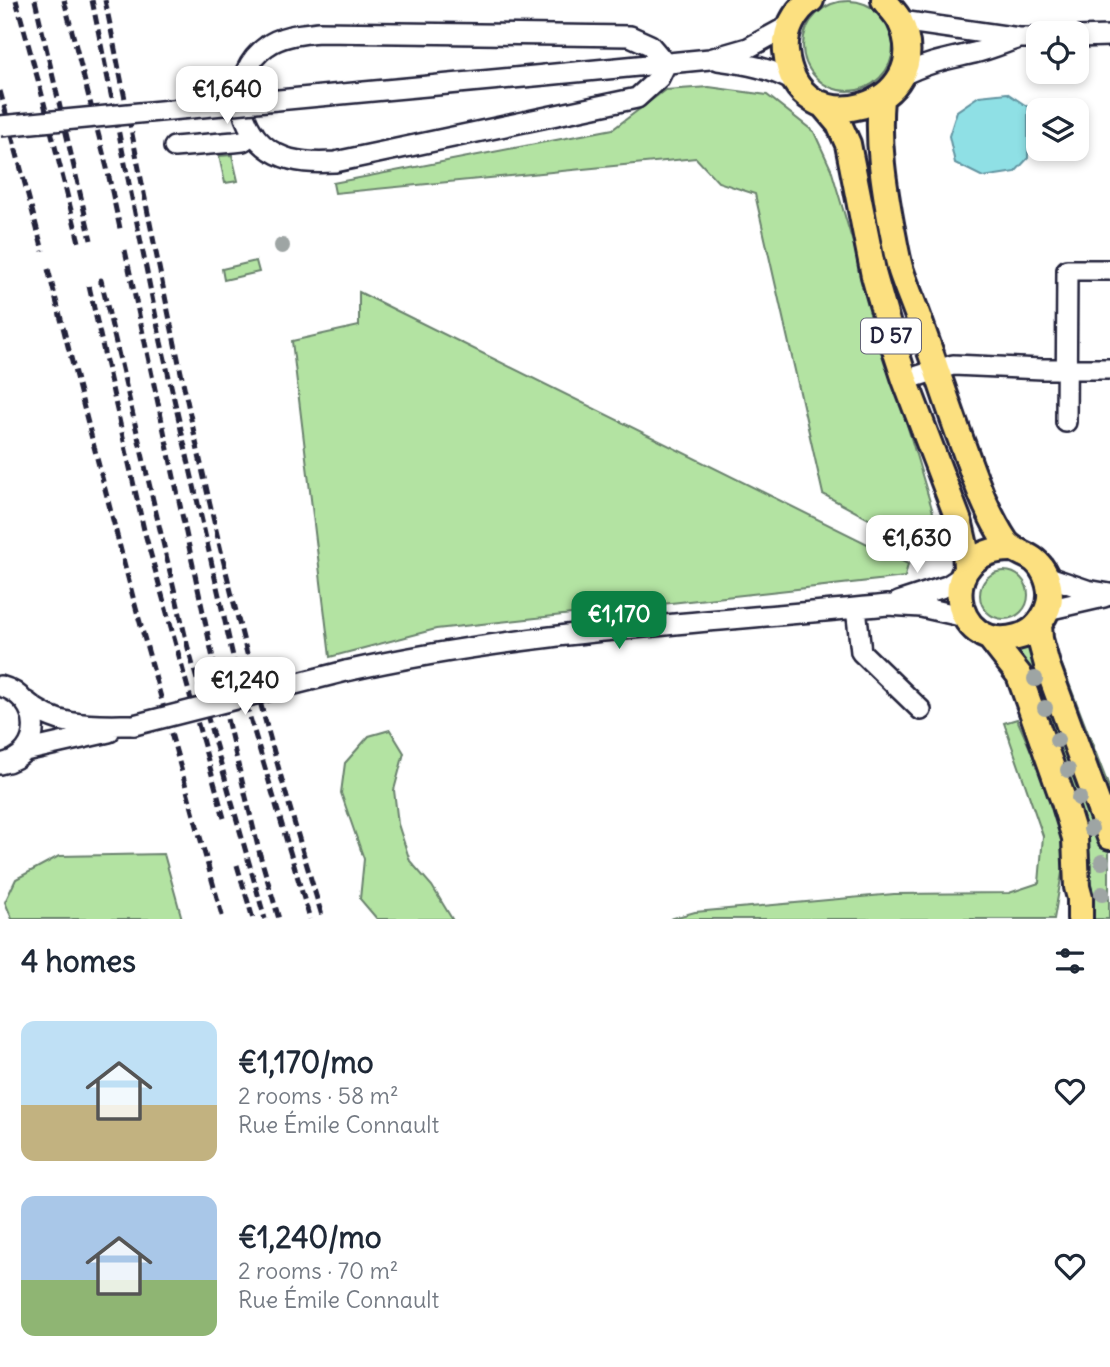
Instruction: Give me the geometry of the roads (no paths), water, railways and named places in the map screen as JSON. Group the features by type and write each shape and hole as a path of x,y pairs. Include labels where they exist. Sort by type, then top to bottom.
{"main road":[{"path":"809,1 790,26 786,45 787,64 795,82 807,95 822,104 842,109 863,107 881,98 901,76 906,58 906,39 888,6"},
{"name":"D 57","path":"881,98 883,184 900,269 989,513 1013,549"},
{"name":"D 57","path":"822,104 839,124 848,144 874,276 905,380 960,524 965,546 964,573"},
{"path":"1080,919 1075,838 1019,676 990,638 972,626 960,604 958,591 964,573 975,559 986,552 999,548 1013,549 1033,558 1046,576 1050,599 1043,617 1040,639 1047,665 1110,836"},
{"path":"990,638 1011,639 1021,636 1043,617"},
{"path":"1070,919 1071,904 1077,887"}],"street":[{"path":"888,6 1026,38"},
{"path":"0,127 666,64 710,58 748,48 790,26"},
{"path":"319,32 630,36 650,45 666,64 659,78 637,98 335,162 291,160 268,149 254,134 243,113 240,96 246,72 267,46 290,36 319,32"},
{"path":"1089,37 1110,36"},
{"path":"901,76 923,64 1026,39"},
{"path":"710,58 761,67 778,72 795,82"},
{"path":"174,146 243,141 254,134"},
{"path":"1066,422 1067,270 1110,271"},
{"path":"905,380 953,365 1110,369"},
{"path":"887,605 947,586 964,573"},
{"path":"1046,576 1110,595"},
{"path":"1043,617 1110,595"},
{"path":"24,751 346,671 404,658 512,641 887,605 921,607 965,617"},
{"path":"856,608 861,653 921,710"},
{"path":"0,686 11,689 45,715 66,723 134,725"},
{"path":"0,764 16,758 30,742 34,721 27,702"}],"water":[{"path":"1007,93 1026,106 1026,160 1015,172 983,177 955,163 949,136 957,111 979,96"}],"railway":[{"path":"16,0 79,242"},
{"path":"35,0 91,240"},
{"path":"64,0 121,233"},
{"path":"92,0 161,342 237,674 310,919"},
{"path":"105,0 172,332 216,530 240,628 323,919"},
{"path":"0,91 43,251"},
{"path":"125,250 219,686 260,855 279,919"},
{"path":"48,269 134,601 223,919"},
{"path":"101,284 101,280 188,648 265,919"},
{"path":"89,286 144,530 224,818"},
{"path":"237,865 253,919"}]}
